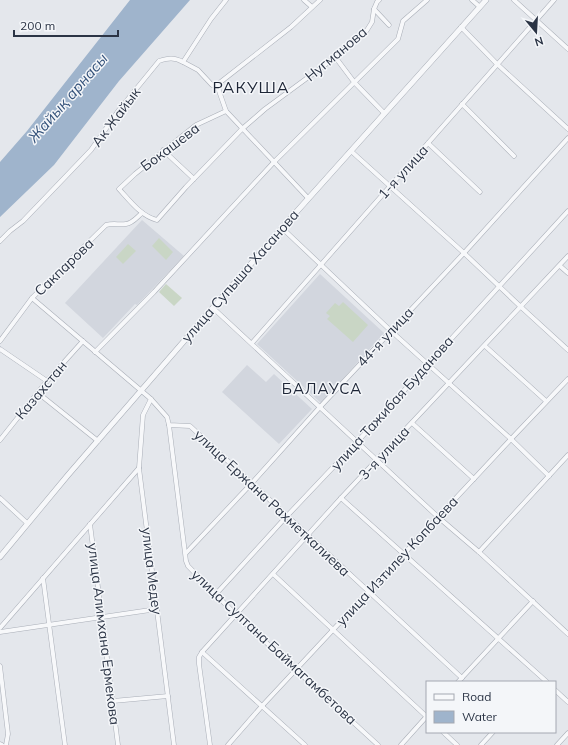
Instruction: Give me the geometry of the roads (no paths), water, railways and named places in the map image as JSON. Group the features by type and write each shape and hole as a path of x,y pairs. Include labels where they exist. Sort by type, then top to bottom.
{"street":[{"path":"226,0 211,19 183,62 198,70 212,85 218,84 291,27 320,0"},
{"path":"304,0 312,7"},
{"name":"Нугманова","path":"242,129 265,109 336,58 367,30 372,22 374,9 379,0"},
{"path":"95,352 154,292 274,162 398,39 403,21 427,0"},
{"path":"472,0 480,7"},
{"name":"улица Супыша Хасанова","path":"0,557 27,523 308,198 486,0"},
{"path":"514,0 568,49"},
{"name":"1-я улица","path":"252,343 554,0"},
{"path":"374,9 389,25"},
{"path":"461,27 497,64 568,129"},
{"name":"Ак Жайык","path":"0,242 10,231 23,221 92,150 119,110 159,61 167,58 176,58 183,62"},
{"path":"336,58 354,82 384,113"},
{"path":"218,84 226,111 308,198"},
{"path":"462,104 514,156"},
{"name":"Бокашева","path":"142,213 119,190 163,150 196,125 226,111"},
{"path":"142,213 157,220 242,129"},
{"name":"44-я улица","path":"186,553 464,253 568,138"},
{"path":"428,143 480,192"},
{"path":"163,150 194,179"},
{"path":"351,151 568,350"},
{"name":"улица Тажибая Буданова","path":"216,594 568,211"},
{"name":"Сакпарова","path":"0,341 32,298 106,226 111,224 127,224 134,221 142,213"},
{"path":"282,228 391,331 511,439 549,476"},
{"name":"3-я улица","path":"202,652 341,498 568,256"},
{"path":"560,266 568,273"},
{"path":"32,298 151,399 167,417 186,553"},
{"path":"213,308 358,441 438,517 479,552 568,634"},
{"name":"Казахстан","path":"0,440 47,381 82,341"},
{"path":"484,346 546,401"},
{"path":"0,349 47,381"},
{"name":"улица Изтилеу Копбаева","path":"228,745 262,706 568,379"},
{"path":"38,393 98,441"},
{"name":"улица Медеу","path":"151,399 143,415 139,468 174,745"},
{"path":"412,423 474,479"},
{"name":"улица Ержана Рахметкалиева","path":"169,425 190,426 306,536 462,678"},
{"path":"479,552 568,455"},
{"path":"0,628 139,468"},
{"path":"0,498 27,523"},
{"path":"341,498 546,681"},
{"name":"улица Алимхана Ермекова","path":"90,524 118,745"},
{"name":"улица Султана Баймагамбетова","path":"186,553 188,566 296,671 378,745"},
{"path":"273,574 426,716"},
{"path":"43,578 65,745"},
{"path":"459,681 533,601"},
{"path":"0,632 157,609"},
{"path":"210,745 199,664 199,657 202,652 305,745"},
{"path":"0,666 8,734 6,745"},
{"path":"540,681 543,678"},
{"path":"556,691 568,702"},
{"path":"113,701 168,696"},
{"path":"401,745 426,718"},
{"path":"444,733 457,745"},
{"path":"481,745 492,733"},
{"path":"557,745 568,733"}],"water":[{"name":"Жайық арнасы","path":"130,0 190,0 119,81 54,165 0,217 0,162 27,131"}],"district":[{"name":"РАКУША","path":"251,87"},
{"name":"БАЛАУСА","path":"322,389"}]}
